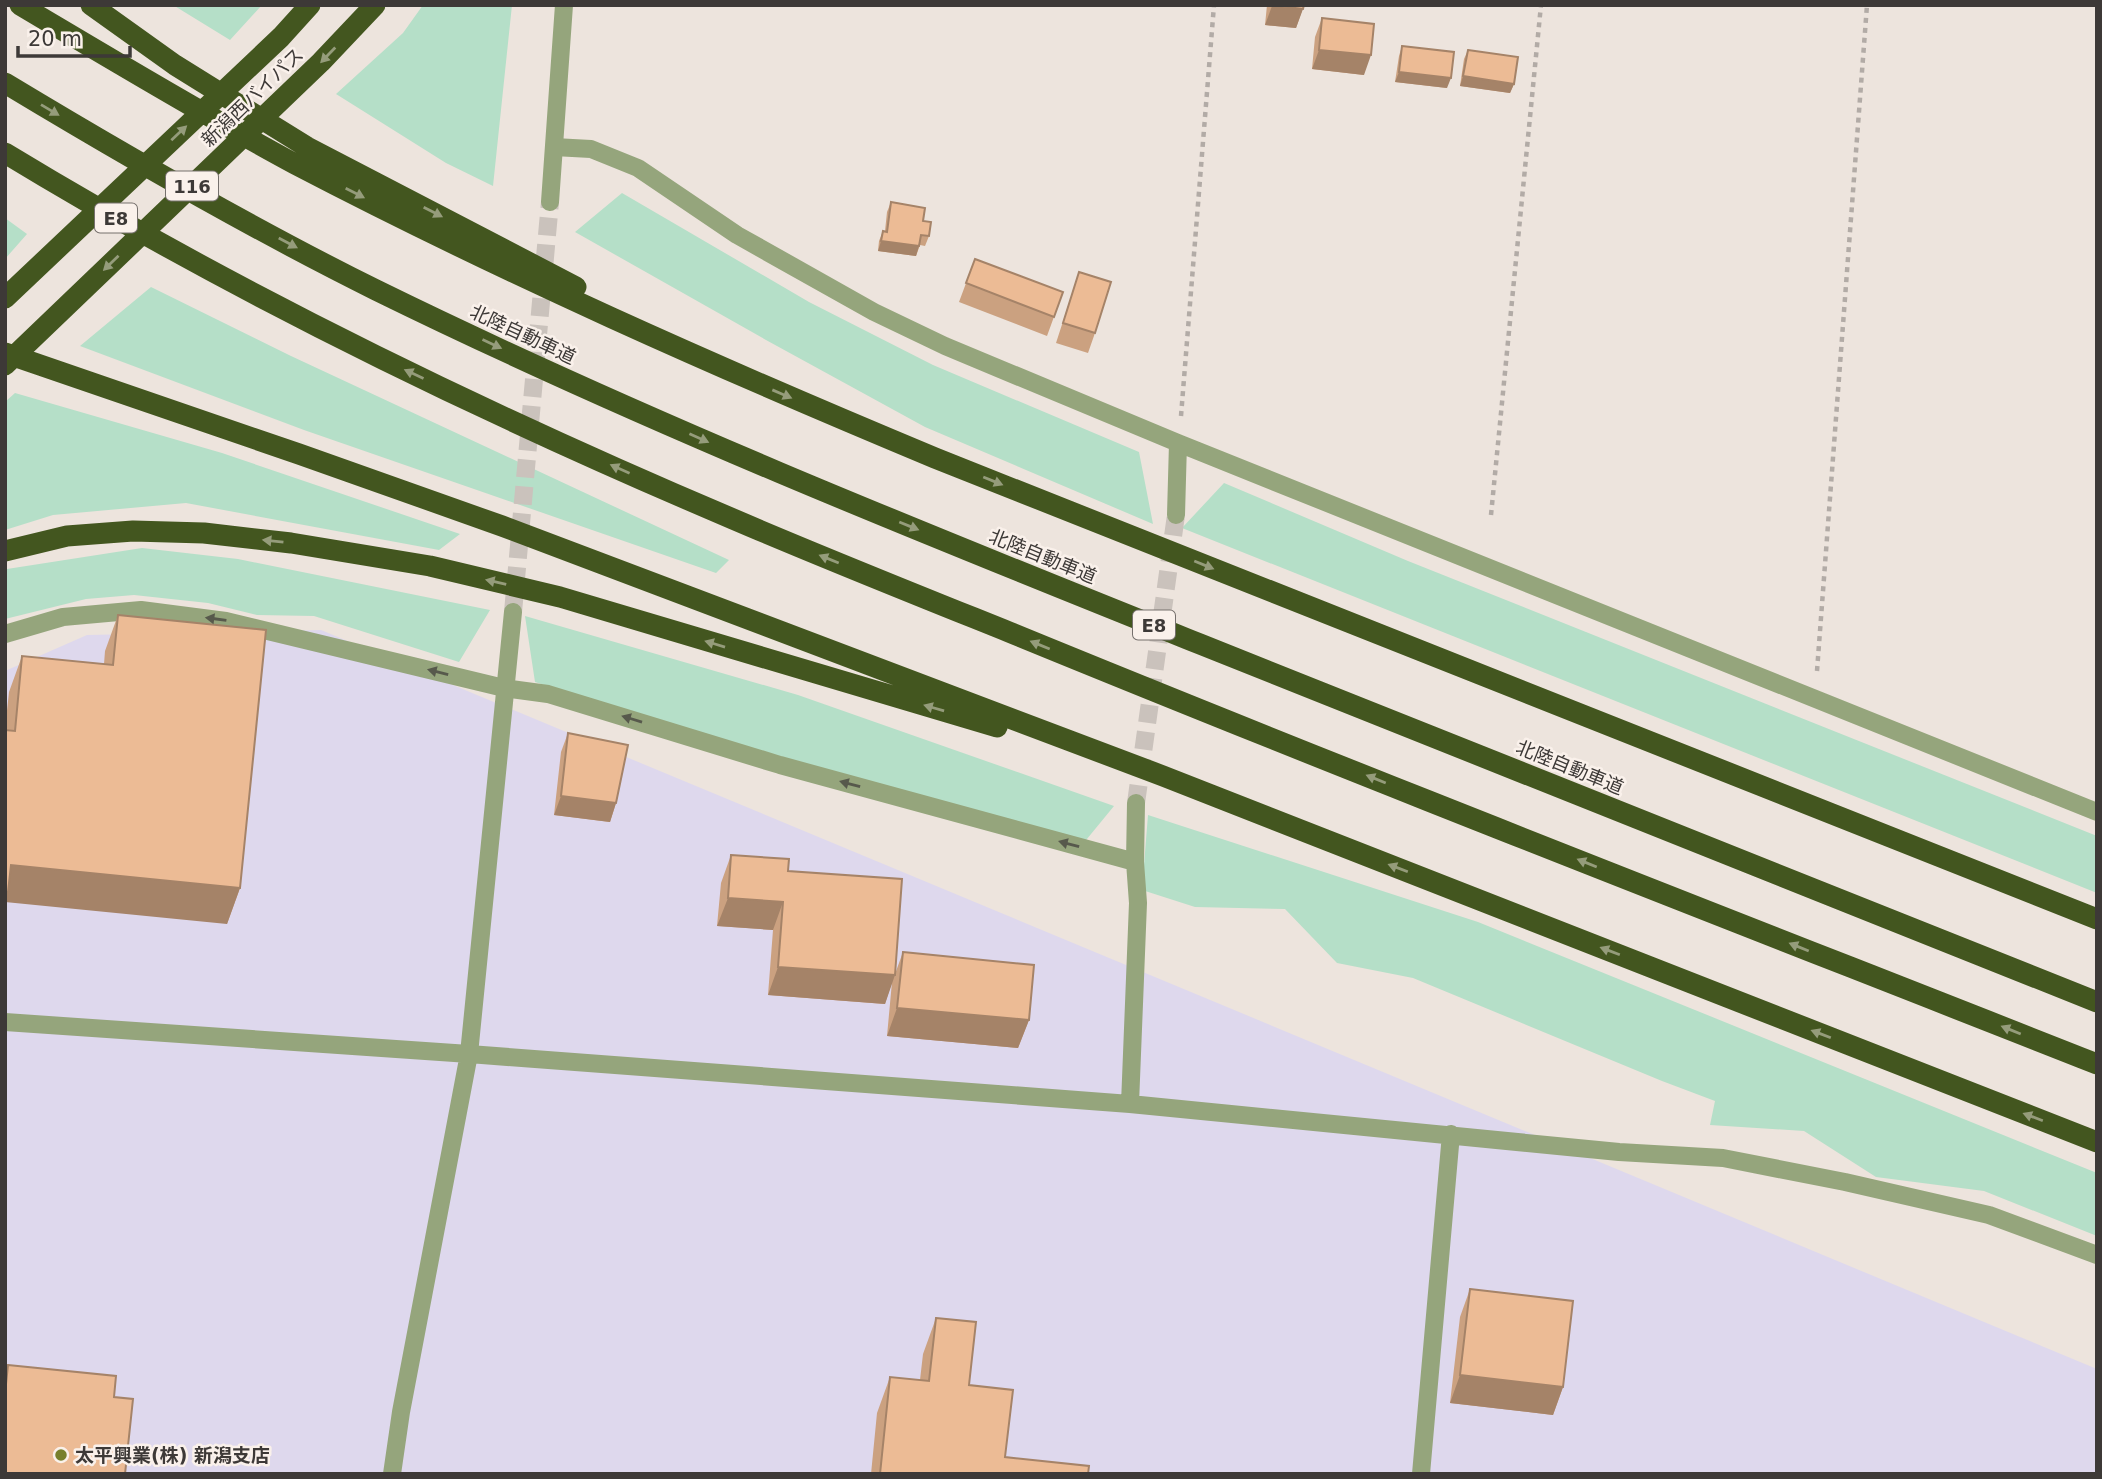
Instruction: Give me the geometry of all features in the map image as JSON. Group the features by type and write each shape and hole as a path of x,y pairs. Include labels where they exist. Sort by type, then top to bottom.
{"highway":[{"path":"20,5 156,85 301,155 592,310 750,381 935,458 2097,919"},
{"path":"91,5 301,155"},
{"path":"5,298 271,47 310,5"},
{"name":"新潟西バイパス","path":"5,365 321,62 375,5"},
{"name":"北陸自動車道","path":"5,83 228,211 374,289 562,378 949,543 2097,1002"},
{"name":"E8","path":"5,153 183,255 352,345 730,518 1103,671 2097,1064"},
{"path":"5,354 502,526 1163,776 2097,1142"},
{"path":"5,551 81,535 134,531 204,533 291,542 430,566 560,597 1163,776"}],"street":[{"path":"550,202 565,5"},
{"path":"554,147 592,149 638,169 737,235 874,312 945,346 1178,443 2097,812"},
{"path":"1176,515 1178,443"},
{"path":"5,634 63,617 141,610 226,621 504,688 548,694 780,765 1135,862"},
{"path":"392,1474 401,1412 469,1054 513,612"},
{"path":"1130,1104 1138,903 1135,862 1136,803"},
{"path":"5,1022 1130,1104 1619,1152 1723,1158 1989,1215 2097,1255"},
{"path":"1421,1474 1451,1134"}],"path":[{"path":"1178,443 1214,5"},
{"path":"1491,515 1541,5"},
{"path":"1815,699 1867,5"}],"shaded area":[{"path":"321,630 2097,1369 2097,1474 5,1474 5,671 87,635"}],"green space":[{"path":"173,5 262,5 230,40"},
{"path":"423,5 512,5 493,186 446,163 336,94 403,33"},
{"path":"622,193 809,302 933,365 1139,452 1153,524 925,427 575,232"},
{"path":"5,218 27,234 5,259"},
{"path":"151,287 291,356 729,560 716,573 304,430 80,346"},
{"path":"15,393 222,453 460,534 439,550 186,503 53,515 5,530 5,402"},
{"path":"1224,483 1408,561 2097,836 2097,893 1182,528"},
{"path":"142,548 238,559 490,610 459,662 314,616 257,615 208,603 134,595 86,599 5,619 7,569"},
{"path":"525,616 798,695 1114,806 1082,845 782,760 535,682"},
{"path":"1148,815 1478,922 2097,1173 2097,1236 1984,1191 1876,1177 1804,1131 1710,1125 1715,1101 1413,978 1337,963 1285,909 1195,907 1142,890"}],"building":[{"path":"1272,5 1304,5 1303,9"},
{"path":"1322,18 1374,24 1371,55 1319,50"},
{"path":"1402,46 1454,52 1451,78 1399,72"},
{"path":"1468,50 1518,57 1514,84 1463,76"},
{"path":"891,202 925,208 923,221 931,222 929,236 921,235 919,246 881,241 883,231 887,232"},
{"path":"975,259 1063,292 1054,317 966,283"},
{"path":"1079,272 1111,282 1095,333 1063,323"},
{"path":"118,615 266,630 240,888 11,865 8,892 5,892 5,730 15,731 22,656 113,665"},
{"path":"568,733 628,745 616,803 561,796"},
{"path":"731,855 789,859 788,871 902,879 895,975 778,967 783,902 728,898"},
{"path":"903,952 1034,965 1029,1020 897,1008"},
{"path":"1470,1289 1573,1301 1563,1387 1460,1375"},
{"path":"936,1318 976,1322 969,1385 1013,1390 1005,1457 1089,1466 1088,1474 880,1474 890,1377 929,1381"},
{"path":"8,1365 116,1376 114,1397 133,1399 125,1474 5,1474 5,1384"}],"tunnel":[{"path":"513,612 550,202"},
{"path":"1136,803 1176,515"}],"place":[{"name":"太平興業(株) 新潟支店","path":"61,1455"}]}
